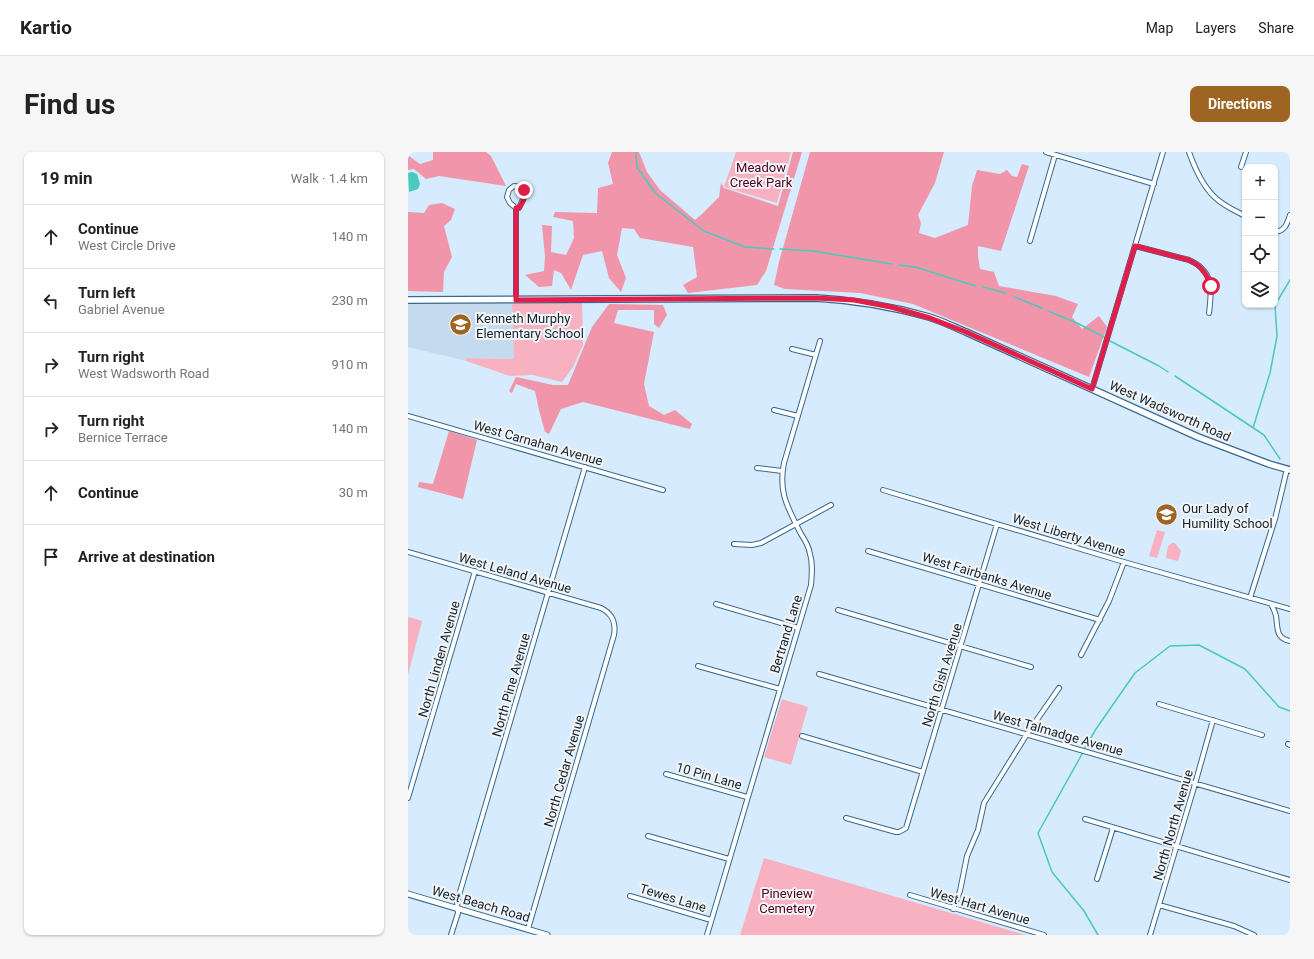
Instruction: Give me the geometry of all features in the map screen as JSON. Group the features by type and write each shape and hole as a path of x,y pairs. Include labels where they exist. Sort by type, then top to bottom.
{"main road":[{"name":"West Wadsworth Road","path":"408,300 816,298 854,300 891,307 930,318 966,332 1202,439 1269,464 1288,469"}],"street":[{"path":"1047,152 1154,184"},
{"path":"1092,389 1163,152"},
{"path":"1189,152 1198,172 1214,197 1242,214"},
{"path":"1241,167 1246,152"},
{"path":"1030,241 1055,155"},
{"path":"514,186 518,186 524,190 524,197 519,208 516,208 510,203 507,193 514,186"},
{"path":"516,208 516,300"},
{"path":"1278,232 1286,227 1290,215"},
{"path":"1135,246 1196,263 1208,278 1211,286 1209,313"},
{"name":"Bertrand Lane","path":"707,935 811,585 812,570 810,552 790,511 782,489 782,471 820,341"},
{"path":"792,349 816,355"},
{"path":"774,410 798,416"},
{"name":"West Carnahan Avenue","path":"408,416 662,490"},
{"name":"North Pine Avenue","path":"451,935 458,913 457,902 585,467"},
{"path":"757,468 782,471"},
{"path":"1250,598 1275,519 1288,469"},
{"name":"West Liberty Avenue","path":"883,490 1124,562 1290,609"},
{"path":"734,544 752,545 761,543 831,505"},
{"name":"North Gish Avenue","path":"846,818 896,832 903,830 908,822 997,524"},
{"name":"West Fairbanks Avenue","path":"868,551 1100,620"},
{"name":"West Leland Avenue","path":"408,552 601,608 606,610 612,618"},
{"path":"1081,655 1109,601 1124,562"},
{"name":"North Linden Avenue","path":"408,798 475,571"},
{"path":"716,604 798,628"},
{"path":"1271,604 1275,612 1276,629 1284,639 1290,641"},
{"path":"838,610 1031,667"},
{"name":"North Cedar Avenue","path":"528,929 614,635 615,626 612,618"},
{"path":"698,666 780,689"},
{"name":"West Talmadge Avenue","path":"820,674 1290,811"},
{"path":"953,909 960,891 967,856 978,830 984,803 1027,734 1059,688"},
{"path":"1159,704 1262,735"},
{"name":"North North Avenue","path":"1150,935 1213,720"},
{"path":"802,736 923,772"},
{"name":"10 Pin Lane","path":"666,774 747,797"},
{"path":"1085,819 1290,880"},
{"path":"1097,879 1113,828"},
{"path":"648,836 729,860"},
{"name":"West Beach Road","path":"408,894 548,935"},
{"name":"West Hart Avenue","path":"910,895 1044,935"},
{"name":"Tewes Lane","path":"630,896 711,920"},
{"path":"1159,905 1234,926 1254,935"}],"shaded area":[{"path":"433,152 486,152 491,156 506,186 439,176 426,179 414,169 408,170 408,156 420,164 433,160"},
{"path":"612,152 639,152 647,172 660,190 695,220 719,197 721,183 724,188 778,206 793,152 802,152 766,271 757,285 688,293 683,285 697,277 693,247 640,238 634,229 622,228 617,255 626,278 621,292 609,278 602,251 583,255 571,290 561,273 554,270 552,286 539,287 525,275 544,271 545,257 542,225 552,226 551,252 566,255 574,238 573,221 553,217 555,212 597,213 598,188 613,184 608,163"},
{"path":"810,152 944,152 935,183 918,215 921,223 919,233 935,238 968,225 972,186 977,170 1000,174 1007,170 1012,176 1017,177 1022,164 1029,166 1001,251 978,246 980,269 994,272 999,286 1056,296 1078,304 1072,317 1082,329 1099,316 1107,327 1089,377 913,304 860,293 785,289 774,285"},
{"path":"412,172 417,174 420,184 418,189 409,192 408,173"},
{"path":"442,203 455,209 451,220 444,226 452,257 444,272 443,292 408,291 408,212 424,213 429,205"},
{"name":"Kenneth Murphy Elementary School","path":"512,302 514,359 467,358 466,361 408,347 408,303"},
{"path":"609,304 663,305 667,315 659,328 654,324 654,310 618,310 614,323 654,332 644,384 649,406 664,415 675,410 692,424 690,429 583,402 561,409 549,434 545,432 535,391 516,384 512,393 509,391 516,377 553,385 568,385 592,327"},
{"path":"449,431 477,440 463,499 418,487 419,482 433,484"}],"green space":[{"name":"Meadow Creek Park","path":"736,152 791,152 777,203 724,187"},
{"path":"512,302 582,302 583,345 573,367 562,382 533,375 510,376 466,361 467,358 514,359"},
{"path":"1157,530 1165,532 1157,558 1149,556"},
{"path":"1175,543 1181,551 1178,561 1166,558 1168,546"},
{"path":"408,617 422,621 408,675"},
{"path":"782,699 808,707 791,765 764,757"},
{"name":"Pineview Cemetery","path":"764,858 1026,935 740,935"}],"waterway":[{"path":"636,152 637,167 655,193 704,231 745,247 774,249"},
{"path":"780,249 813,251 892,264"},
{"path":"899,265 915,267 976,286"},
{"path":"1253,428 1270,373 1277,336 1275,305 1290,280"},
{"path":"983,287 1006,293"},
{"path":"1014,297 1042,308"},
{"path":"1048,311 1077,323 1104,337"},
{"path":"1110,341 1168,372"},
{"path":"1175,376 1264,435 1280,459"},
{"path":"1085,748 1096,729 1135,673 1170,646 1199,645 1245,669 1279,707 1290,711"},
{"path":"1082,754 1038,833 1052,872 1084,911 1098,935"}],"place":[{"name":"Kenneth Murphy Elementary School","path":"461,325"},
{"name":"Our Lady of Humility School","path":"1166,515"}],"route":[{"path":"524,190 522,204 519,208 516,208 516,300 816,298 854,300 891,307 930,318 966,332 1092,389 1135,246 1196,263 1205,273 1211,286"}]}
